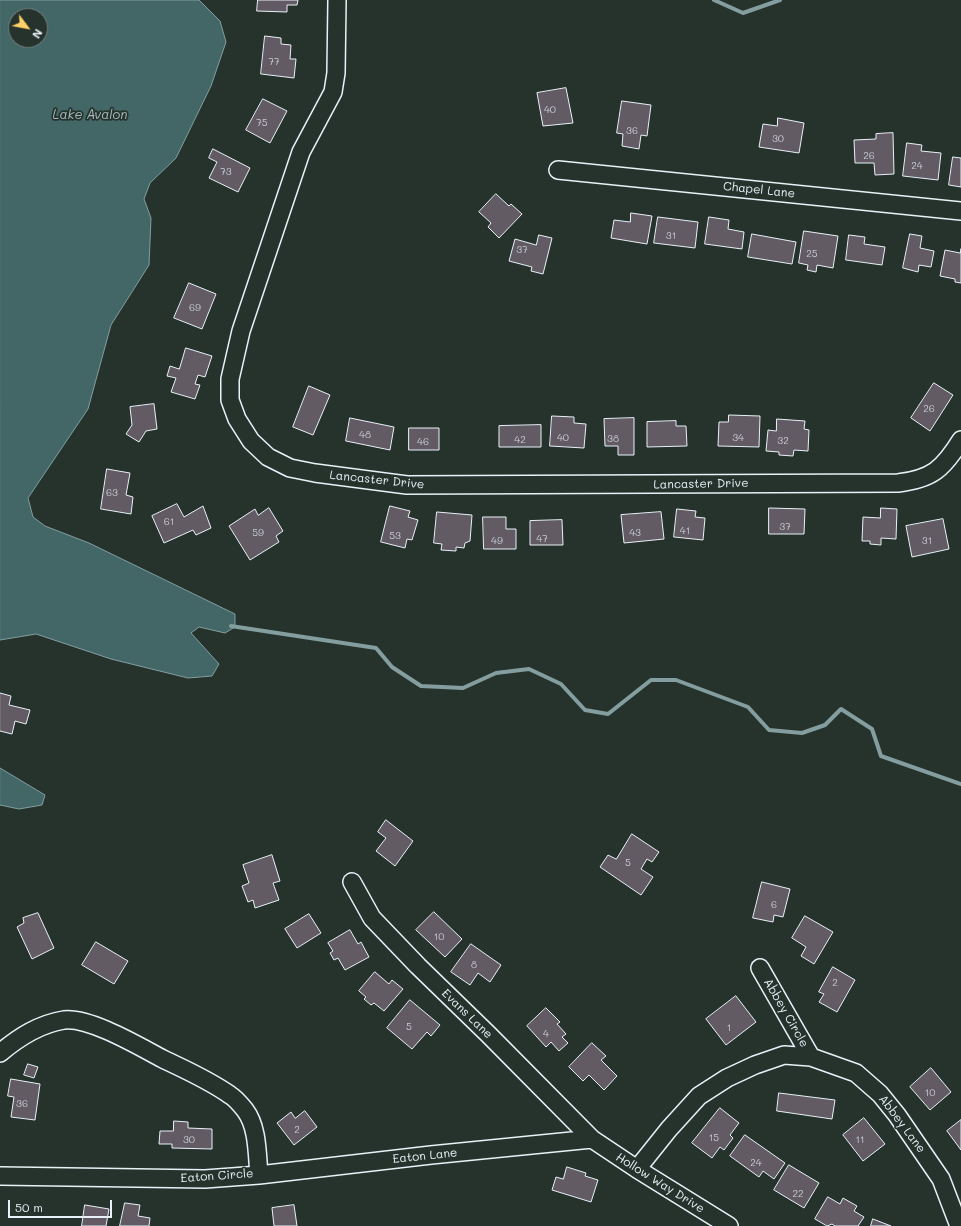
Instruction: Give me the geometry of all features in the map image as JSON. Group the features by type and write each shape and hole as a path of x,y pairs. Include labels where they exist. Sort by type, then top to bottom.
{"street":[{"name":"Lancaster Drive","path":"337,0 336,73 333,92 301,152 241,331 230,379 230,400 237,419 251,441 268,457 290,468 315,473 407,485 898,483 917,480 933,473 961,440"},
{"name":"Chapel Lane","path":"558,170 961,211"},
{"name":"Evans Lane","path":"352,882 372,918 418,966 592,1139"},
{"name":"Abbey Circle","path":"760,968 812,1057"},
{"name":"Eaton Circle","path":"0,1053 19,1037 42,1026 66,1020 86,1023 126,1040 195,1074 232,1096 246,1111 254,1129 259,1175 205,1179 0,1176"},
{"name":"Abbey Lane","path":"638,1169 669,1129 699,1096 727,1078 755,1065 784,1055 812,1057 856,1073 880,1094 898,1115 941,1179 959,1226"},
{"name":"Hollow Way Drive","path":"592,1139 729,1226"},
{"name":"Eaton Lane","path":"259,1175 431,1155 592,1139"}],"water":[{"name":"Lake Avalon","path":"0,0 199,0 220,21 226,42 211,86 176,158 150,183 144,199 151,218 149,265 111,325 88,409 28,498 33,517 45,526 89,543 235,614 235,627 225,633 199,627 191,633 219,664 212,676 188,678 111,659 36,634 0,640"},
{"path":"0,768 45,795 42,805 19,809 0,805"}],"building":[{"path":"258,0 298,0 297,5 287,5 287,12 257,11"},
{"path":"265,36 281,38 281,44 291,45 290,59 296,59 294,78 261,74"},
{"path":"566,88 573,123 543,126 537,93"},
{"path":"263,99 287,111 270,143 246,130"},
{"path":"622,101 651,105 647,136 641,135 639,149 622,146 623,134 617,133"},
{"path":"778,118 804,123 799,153 759,147 763,124 777,126"},
{"path":"893,133 894,174 875,175 874,163 855,163 854,140 876,139 876,134"},
{"path":"907,143 922,145 921,151 941,153 938,180 903,176"},
{"path":"213,149 250,168 238,192 209,178 217,162 209,158"},
{"path":"953,157 961,158 961,187 949,185"},
{"path":"496,194 509,206 511,204 522,214 499,238 488,227 491,223 479,212"},
{"path":"631,213 652,216 647,244 611,238 614,220 630,222"},
{"path":"658,217 698,222 695,248 654,243"},
{"path":"709,217 729,220 728,229 744,232 742,249 705,244"},
{"path":"804,231 838,236 833,268 817,265 816,272 807,270 808,265 799,263"},
{"path":"752,234 796,242 792,264 748,257"},
{"path":"910,234 922,236 920,248 934,251 931,267 919,265 918,272 903,268"},
{"path":"539,235 552,238 543,274 531,271 532,267 509,261 515,239 536,245"},
{"path":"849,235 865,237 864,244 885,247 882,265 846,260"},
{"path":"961,249 961,283 955,282 955,279 940,276 945,250 960,253"},
{"path":"189,283 216,294 202,329 174,318"},
{"path":"186,348 212,356 205,377 198,375 195,384 200,385 195,399 171,392 176,378 167,376 170,366 179,369"},
{"path":"934,383 953,395 930,431 911,418"},
{"path":"309,386 330,395 313,435 293,427"},
{"path":"154,404 157,429 146,431 139,442 126,434 132,425 130,407"},
{"path":"729,415 760,416 759,447 718,446 719,422 728,422"},
{"path":"552,416 574,417 574,423 586,424 584,448 550,446"},
{"path":"350,418 394,427 390,450 346,441"},
{"path":"634,418 634,455 618,455 618,446 605,446 604,419"},
{"path":"777,419 805,421 804,429 809,430 808,451 794,450 793,456 779,455 779,452 766,451 768,430 776,431"},
{"path":"676,421 676,426 686,426 687,446 647,447 647,422"},
{"path":"541,425 541,447 499,447 499,426"},
{"path":"409,428 439,428 439,450 409,450"},
{"path":"107,469 130,473 126,495 133,497 131,514 101,509"},
{"path":"177,504 184,517 203,506 211,528 196,535 193,530 164,543 152,516"},
{"path":"390,506 410,511 408,517 418,520 412,540 407,539 405,548 381,542"},
{"path":"269,508 283,531 276,536 279,542 250,560 229,526 255,509 258,515"},
{"path":"769,508 805,509 804,534 769,534"},
{"path":"881,508 897,509 896,539 881,538 881,545 870,544 870,541 862,541 863,517 880,518"},
{"path":"677,509 696,511 695,517 705,518 703,540 674,537"},
{"path":"437,512 472,515 470,541 465,543 464,548 456,547 456,551 441,550 442,544 434,543"},
{"path":"661,512 664,539 624,543 621,515"},
{"path":"483,517 506,517 506,529 516,529 516,549 484,549"},
{"path":"943,519 949,549 912,557 906,526"},
{"path":"562,520 563,545 530,545 530,521"},
{"path":"0,693 11,696 9,705 30,710 26,724 15,721 12,734 0,731"},
{"path":"386,820 413,841 395,866 376,851 386,838 378,832"},
{"path":"632,834 659,852 652,862 647,859 641,869 653,877 641,895 600,867 608,855 616,859"},
{"path":"272,855 280,881 273,883 279,900 255,908 253,900 248,902 242,886 249,883 243,865"},
{"path":"762,882 790,889 783,917 774,915 773,922 753,918"},
{"path":"434,912 462,939 445,957 416,930"},
{"path":"38,913 54,948 32,959 17,927 24,923 23,918"},
{"path":"309,914 321,933 297,948 285,929"},
{"path":"805,916 833,932 814,964 801,956 806,947 792,938"},
{"path":"350,930 358,944 361,942 369,957 345,970 338,958 334,960 330,953 333,951 328,943"},
{"path":"96,942 128,961 114,984 82,965"},
{"path":"471,944 501,965 490,982 478,973 470,985 451,972"},
{"path":"833,967 855,980 837,1012 819,1002 824,994 819,992"},
{"path":"375,972 389,984 392,980 403,989 384,1011 374,1003 371,1005 364,999 366,997 359,991"},
{"path":"736,996 756,1022 726,1045 706,1019"},
{"path":"410,1000 440,1025 431,1036 427,1032 412,1049 387,1028"},
{"path":"546,1008 560,1022 557,1024 566,1034 562,1037 568,1043 559,1051 551,1042 546,1047 527,1026"},
{"path":"592,1043 606,1056 601,1060 617,1076 604,1090 589,1075 583,1081 569,1067"},
{"path":"28,1064 38,1067 34,1078 24,1075"},
{"path":"931,1068 951,1092 930,1110 910,1087"},
{"path":"11,1079 40,1084 35,1120 11,1117 14,1097 8,1096"},
{"path":"779,1093 835,1100 832,1119 777,1111"},
{"path":"720,1108 739,1123 730,1135 733,1138 724,1150 720,1147 712,1158 692,1143"},
{"path":"305,1111 317,1127 294,1145 277,1123 291,1112 295,1118"},
{"path":"864,1118 885,1144 863,1161 843,1135"},
{"path":"961,1120 961,1150 947,1131"},
{"path":"174,1121 188,1122 188,1128 212,1129 212,1149 172,1148 172,1144 159,1144 160,1131 173,1131"},
{"path":"745,1135 785,1163 774,1179 763,1171 759,1177 730,1156"},
{"path":"789,1165 819,1183 804,1208 774,1190"},
{"path":"567,1167 586,1173 585,1176 598,1180 591,1202 552,1190 556,1177 563,1179"},
{"path":"828,1197 840,1204 843,1198 857,1206 854,1211 864,1217 858,1226 835,1226 832,1224 827,1226 815,1219"},
{"path":"125,1203 140,1205 138,1216 150,1218 149,1226 120,1226"},
{"path":"85,1205 109,1209 106,1226 82,1226"},
{"path":"294,1205 297,1226 274,1226 272,1208"},
{"path":"873,1219 891,1226 871,1226"}],"waterway":[{"path":"714,0 743,13 780,0"},
{"path":"231,626 376,648 392,667 421,686 463,688 496,673 529,669 561,684 585,710 608,714 651,680 676,680 748,707 769,730 802,733 825,725 841,709 872,729 881,756 961,784"}]}
